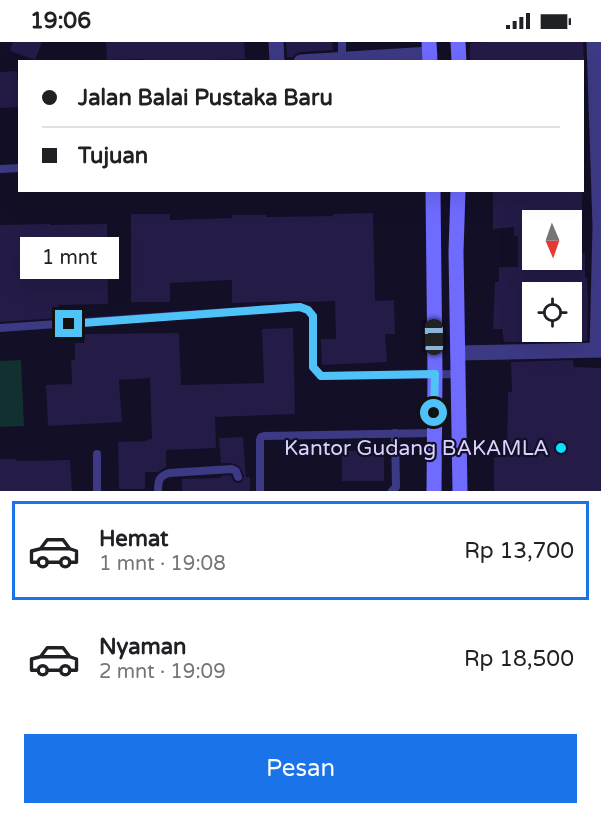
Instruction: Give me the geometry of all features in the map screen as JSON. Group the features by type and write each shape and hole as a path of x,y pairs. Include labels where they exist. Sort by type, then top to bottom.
{"street":[{"path":"276,42 277,60"},
{"path":"458,42 459,60"},
{"path":"458,353 599,350 601,227 598,84 594,42"},
{"path":"329,60 430,53"},
{"path":"433,192 434,491"},
{"path":"458,192 456,252 460,491"},
{"path":"433,252 456,252"}],"lane":[{"path":"342,42 342,59"},
{"path":"0,169 18,168"},
{"path":"0,328 300,307 308,310 313,316 313,367 321,376 458,374"},
{"path":"392,491 396,487 395,433"},
{"path":"260,491 260,440 264,436 434,433"},
{"path":"97,454 97,491"},
{"path":"158,491 160,478 169,473 232,469 236,471 238,477"}],"green space":[{"path":"21,360 24,426 0,427 0,361"}],"building":[{"path":"13,42 42,42 35,60 10,51"},
{"path":"106,42 244,42 245,59 107,60"},
{"path":"286,42 332,42 333,50 300,52 293,57 287,57"},
{"path":"583,42 584,60 470,60 470,43"},
{"path":"17,71 18,107 0,108 0,72"},
{"path":"493,192 582,192 582,210 522,210 522,270 582,270 582,253 585,253 588,305 587,341 582,341 582,282 522,282 522,342 504,342 502,329 493,329 495,282 499,282 499,267 518,267 518,236 514,236 514,227 493,229"},
{"path":"373,213 375,301 394,300 395,334 385,334 387,362 322,365 321,339 336,339 335,301 232,303 232,280 170,283 170,302 131,302 131,214 170,214 170,220 232,218 232,215 266,215 266,217"},
{"path":"107,224 108,304 58,305 58,318 0,322 0,225"},
{"path":"293,328 295,414 215,417 216,448 166,450 166,467 158,472 145,472 145,489 119,489 118,442 152,439 150,378 119,380 122,422 48,426 46,385 72,384 71,360 75,360 75,343 84,343 84,334 179,333 181,385 264,383 262,329"},
{"name":"Kantor Gudang BAKAMLA","path":"573,360 574,367 601,368 601,491 494,491 494,457 507,457 508,392 512,392 511,362"},
{"path":"243,437 246,477 250,477 250,491 182,491 182,479 221,478 221,476 231,475 234,482 242,482 244,476 240,467 232,463 221,463 219,438"},
{"path":"384,450 384,481 342,481 342,451"},
{"path":"0,459 70,460 72,491 0,491"}],"place":[{"name":"Kantor Gudang BAKAMLA","path":"561,448"}],"route":[{"path":"69,324 300,307 308,310 313,316 313,367 321,376 435,374 434,413"}]}
